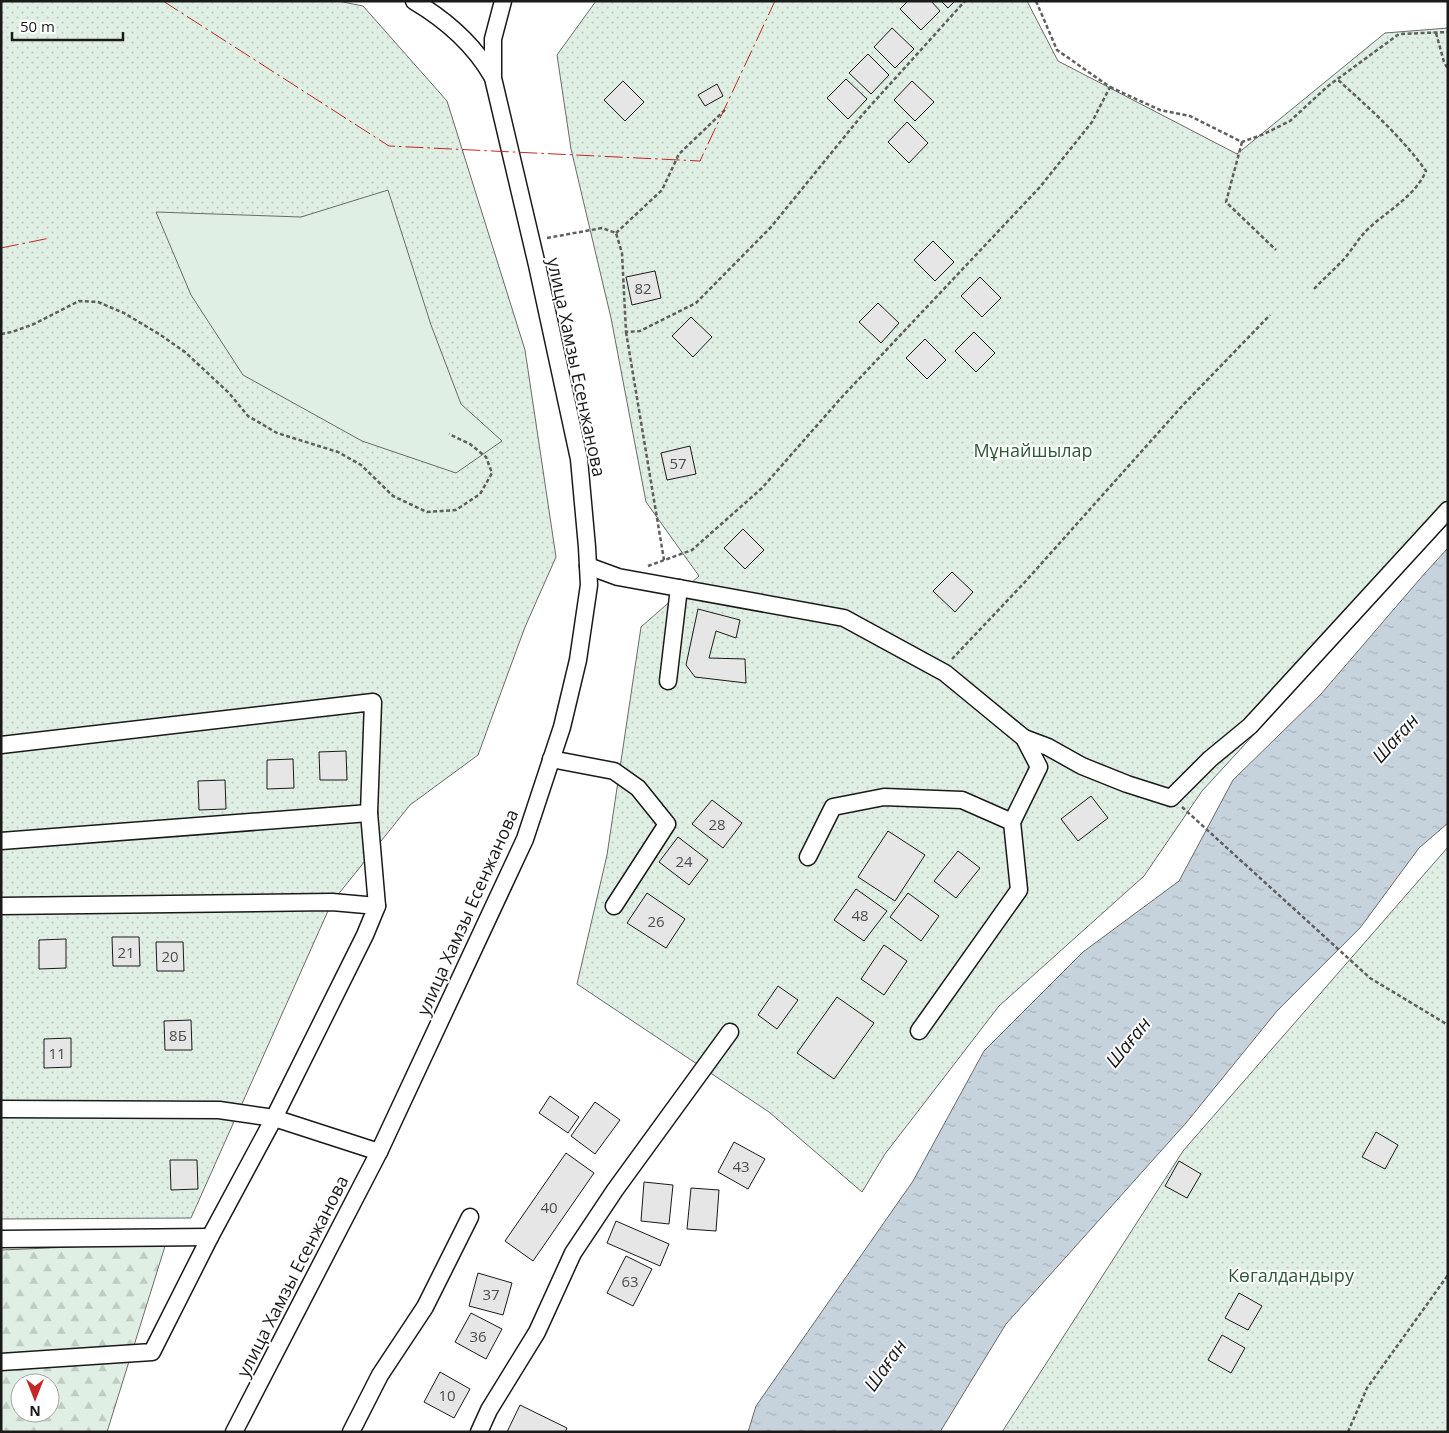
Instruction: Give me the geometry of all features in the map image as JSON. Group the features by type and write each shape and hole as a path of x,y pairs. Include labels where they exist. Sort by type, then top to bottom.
{"street":[{"path":"414,1 450,26 470,44 483,60 493,78"},
{"path":"493,78 493,40 503,1"},
{"name":"улица Хамзы Есенжанова","path":"234,1432 378,1152 525,839 562,727 578,660 589,585 579,459 493,78"},
{"path":"588,566 618,577 844,618 940,671 1024,738 1048,747 1082,766 1171,798 1210,759 1250,726 1448,510"},
{"path":"668,681 679,588"},
{"path":"1,745 373,702 369,813 377,906 365,935 274,1118 210,1237 152,1352 1,1362"},
{"path":"919,1031 1018,890 1012,822 1040,767 1024,738"},
{"path":"552,759 614,771 638,788 666,824 614,906"},
{"path":"808,857 833,807 884,796 962,800 1012,822"},
{"path":"1,841 369,813"},
{"path":"1,906 332,902 377,906"},
{"path":"479,1432 489,1410 537,1332 574,1253 615,1190 730,1032"},
{"path":"1,1108 219,1110 274,1118 378,1152"},
{"path":"352,1432 380,1375 425,1308 470,1217"},
{"path":"1,1239 210,1237"}],"path":[{"path":"626,332 640,331 696,303 771,227 863,114 966,1"},
{"path":"1036,1 1057,50 1110,87 1160,110 1190,116 1242,142 1264,134 1290,120 1337,79 1399,34 1448,32"},
{"path":"1436,32 1444,62 1448,69"},
{"path":"1314,289 1344,259 1366,231 1389,213 1420,184 1426,171 1393,132 1337,79"},
{"path":"645,567 692,550 762,488 841,398 1040,187 1092,122 1110,87"},
{"path":"616,233 662,190 679,154 727,108"},
{"path":"1242,142 1226,202 1276,250"},
{"path":"531,242 602,228 616,233"},
{"path":"616,233 622,253 626,332 664,560"},
{"path":"1,334 34,324 79,301 98,302 124,313 185,352 229,393 248,416 277,433 338,452 361,465 393,496 427,512 456,510 480,494 492,473 486,457 470,444 449,434"},
{"path":"940,671 1024,583 1183,405 1270,315"},
{"path":"1171,798 1370,978 1448,1025"},
{"path":"1348,1432 1367,1388 1448,1275"}],"green space":[{"path":"1,1 338,1 363,6 447,101 525,350 556,557 525,627 478,755 410,805 332,902 191,1218 1,1219"},
{"name":"Мұнайшылар","path":"596,1 1027,1 1058,61 1237,154 1385,33 1448,28 1448,523 1202,791 1144,876 999,1006 885,1154 862,1192 769,1112 577,984 607,855 641,627 699,576 646,502 611,318 571,149 557,55"},
{"path":"388,190 431,325 461,404 502,441 456,473 362,441 243,375 191,295 156,212 301,217"},
{"name":"Көгалдандыру","path":"1448,847 1448,1432 1002,1432 1183,1151"},
{"path":"166,1243 107,1432 1,1432 1,1250"}],"water":[{"name":"Шаған","path":"1448,548 1448,823 1419,848 1360,928 1277,1011 1186,1123 1006,1324 940,1432 748,1432 756,1406 913,1181 984,1051 1083,952 1179,881 1233,780 1321,694"}],"building":[{"path":"908,1 931,1 940,11 921,30 900,9"},
{"path":"941,1 955,1 948,8"},
{"path":"892,28 914,49 895,68 874,47"},
{"path":"868,54 889,75 871,94 849,73"},
{"path":"846,79 867,99 848,119 827,98"},
{"path":"623,81 644,102 625,121 604,100"},
{"path":"912,81 934,102 915,121 894,100"},
{"path":"717,84 723,96 705,106 698,95"},
{"path":"907,122 928,143 909,163 888,142"},
{"path":"933,241 954,262 935,281 914,260"},
{"path":"655,271 661,298 632,305 626,277"},
{"path":"980,277 1001,298 982,317 961,296"},
{"path":"878,303 899,323 881,343 859,322"},
{"path":"691,317 712,337 693,357 672,336"},
{"path":"974,332 995,353 976,372 955,351"},
{"path":"925,339 946,360 927,379 906,358"},
{"path":"690,446 696,474 667,480 661,453"},
{"path":"743,529 764,550 745,569 724,548"},
{"path":"952,572 973,592 955,612 933,591"},
{"path":"698,609 740,620 736,638 716,631 709,658 745,659 746,683 695,677 686,665"},
{"path":"346,751 347,780 320,780 319,752"},
{"path":"293,759 294,788 267,789 267,760"},
{"path":"225,780 226,809 199,810 198,781"},
{"path":"1091,796 1108,818 1078,841 1061,819"},
{"path":"712,800 742,823 723,848 692,824"},
{"path":"888,831 925,855 895,901 858,877"},
{"path":"678,837 708,860 689,885 659,862"},
{"path":"958,851 980,868 956,898 934,881"},
{"path":"856,889 887,911 864,941 834,920"},
{"path":"647,893 685,919 666,948 627,923"},
{"path":"908,893 939,916 921,941 890,917"},
{"path":"112,937 139,937 140,966 113,966"},
{"path":"66,939 66,968 39,969 39,940"},
{"path":"156,942 183,942 184,971 157,971"},
{"path":"884,945 907,961 884,995 861,979"},
{"path":"778,986 798,1000 777,1029 758,1015"},
{"path":"837,997 874,1023 834,1079 797,1053"},
{"path":"191,1020 192,1050 165,1050 164,1021"},
{"path":"71,1038 71,1067 44,1068 44,1039"},
{"path":"550,1096 579,1117 568,1133 539,1113"},
{"path":"595,1102 620,1120 595,1154 571,1136"},
{"path":"1376,1132 1398,1145 1385,1169 1362,1157"},
{"path":"734,1142 765,1159 748,1189 718,1172"},
{"path":"566,1153 594,1173 533,1261 505,1241"},
{"path":"170,1160 197,1160 198,1189 171,1190"},
{"path":"1179,1161 1201,1174 1187,1198 1165,1186"},
{"path":"644,1182 673,1185 669,1224 641,1221"},
{"path":"691,1188 719,1190 716,1231 687,1229"},
{"path":"616,1221 669,1244 660,1266 607,1243"},
{"path":"626,1256 652,1269 633,1306 607,1293"},
{"path":"478,1273 512,1283 503,1315 469,1306"},
{"path":"1239,1293 1262,1306 1248,1330 1225,1318"},
{"path":"471,1313 502,1329 486,1359 455,1342"},
{"path":"1222,1335 1245,1348 1231,1373 1208,1360"},
{"path":"440,1372 470,1389 454,1418 424,1402"},
{"path":"520,1405 567,1428 565,1432 507,1432"}],"power":[{"path":"163,1 389,146 700,161 775,1"},
{"path":"1,248 50,238"}]}
